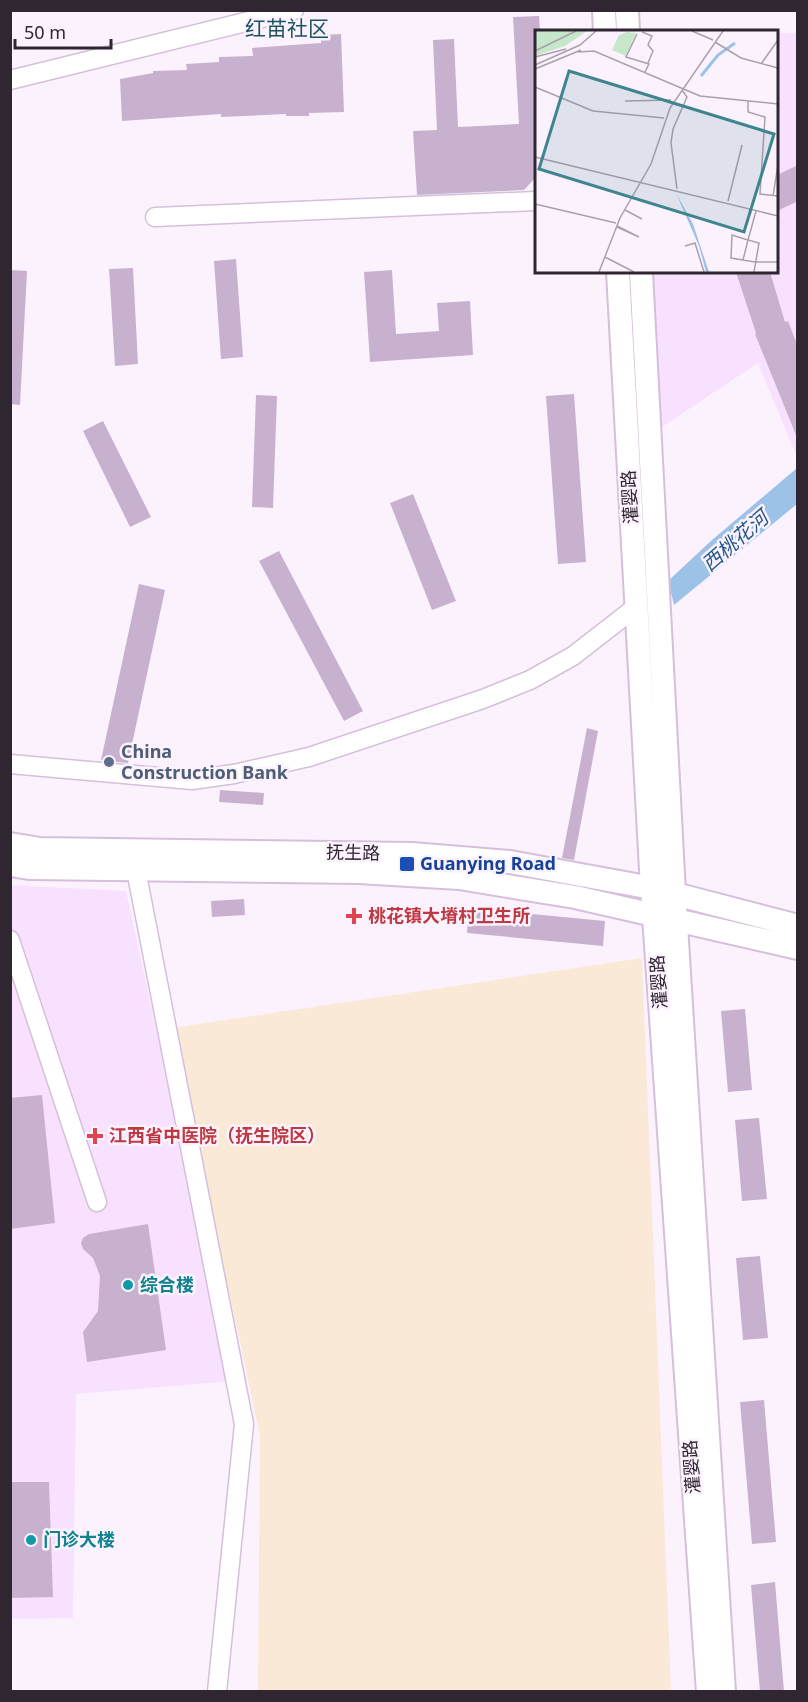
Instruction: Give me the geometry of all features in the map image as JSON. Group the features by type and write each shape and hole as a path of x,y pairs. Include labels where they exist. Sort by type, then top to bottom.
{"main road":[{"path":"604,10 605,30"},
{"path":"627,10 628,30"},
{"name":"灌婴路","path":"618,273 652,888 665,917 711,1690"},
{"name":"灌婴路","path":"641,273 674,893 665,917"},
{"name":"抚生路","path":"10,844 40,849 412,854 510,862 652,888 798,926"},
{"name":"抚生路","path":"10,865 28,868 359,872 459,878 575,897 798,948"}],"street":[{"path":"10,80 294,10"},
{"path":"155,217 535,201"},
{"path":"10,764 192,780 234,774 309,758 483,699 530,680 573,656 636,607"},
{"path":"136,870 244,1424 217,1692"},
{"path":"10,940 97,1202"}],"shaded area":[{"path":"778,33 797,33 797,457 758,363 656,431 648,273 778,273"},
{"name":"江西省中医院（抚生院区）","path":"10,885 126,891 233,1381 76,1394 73,1618 11,1619"},
{"path":"642,958 671,1691 258,1691 260,1435 172,1028"}],"water":[{"name":"西桃花河","path":"797,468 797,504 674,605 668,581 712,540"}],"building":[{"path":"539,16 540,30 535,30 535,178 524,190 417,195 413,131 437,130 433,40 454,39 458,127 519,124 513,17"},
{"path":"341,34 344,112 309,113 309,116 286,116 286,114 221,117 221,114 122,121 120,79 153,73 153,71 187,70 186,64 219,62 219,57 253,56 252,48 321,43 321,35"},
{"path":"798,165 798,201 778,211 778,175"},
{"path":"236,259 243,357 221,359 214,261"},
{"path":"133,268 138,364 115,366 109,269"},
{"path":"10,270 27,271 20,405 10,404"},
{"path":"392,270 396,334 439,331 437,303 470,301 473,355 370,362 364,272"},
{"path":"736,273 770,273 785,322 788,321 798,347 798,440 755,334"},
{"path":"574,394 586,562 558,564 546,396"},
{"path":"256,395 277,396 273,508 252,507"},
{"path":"103,421 151,517 130,527 83,431"},
{"path":"413,494 456,601 432,610 390,503"},
{"path":"279,551 363,711 344,721 259,561"},
{"path":"139,584 165,590 128,763 101,760"},
{"path":"587,728 598,731 574,860 562,858"},
{"path":"220,790 264,793 263,805 219,802"},
{"path":"244,899 245,915 212,917 211,901"},
{"path":"469,908 605,921 603,946 467,933"},
{"path":"745,1009 752,1090 728,1092 721,1011"},
{"path":"42,1095 55,1223 10,1229 10,1098"},
{"path":"759,1118 767,1199 742,1201 735,1120"},
{"name":"综合楼","path":"148,1224 166,1350 87,1362 83,1332 98,1311 100,1276 93,1258 83,1249 81,1243 83,1238 89,1234"},
{"path":"760,1256 768,1338 743,1340 736,1258"},
{"path":"764,1400 776,1542 752,1544 740,1402"},
{"name":"门诊大楼","path":"10,1482 49,1482 53,1597 10,1598"},
{"path":"775,1582 784,1692 760,1692 751,1585"}],"place":[{"name":"China Construction Bank","path":"109,762"},
{"name":"Guanying Road","path":"407,864"},
{"name":"桃花镇大塉村卫生所","path":"354,916"},
{"name":"江西省中医院（抚生院区）","path":"95,1136"},
{"name":"综合楼","path":"128,1285"},
{"name":"门诊大楼","path":"31,1540"}],"district":[{"name":"红苗社区","path":"287,29"}]}
